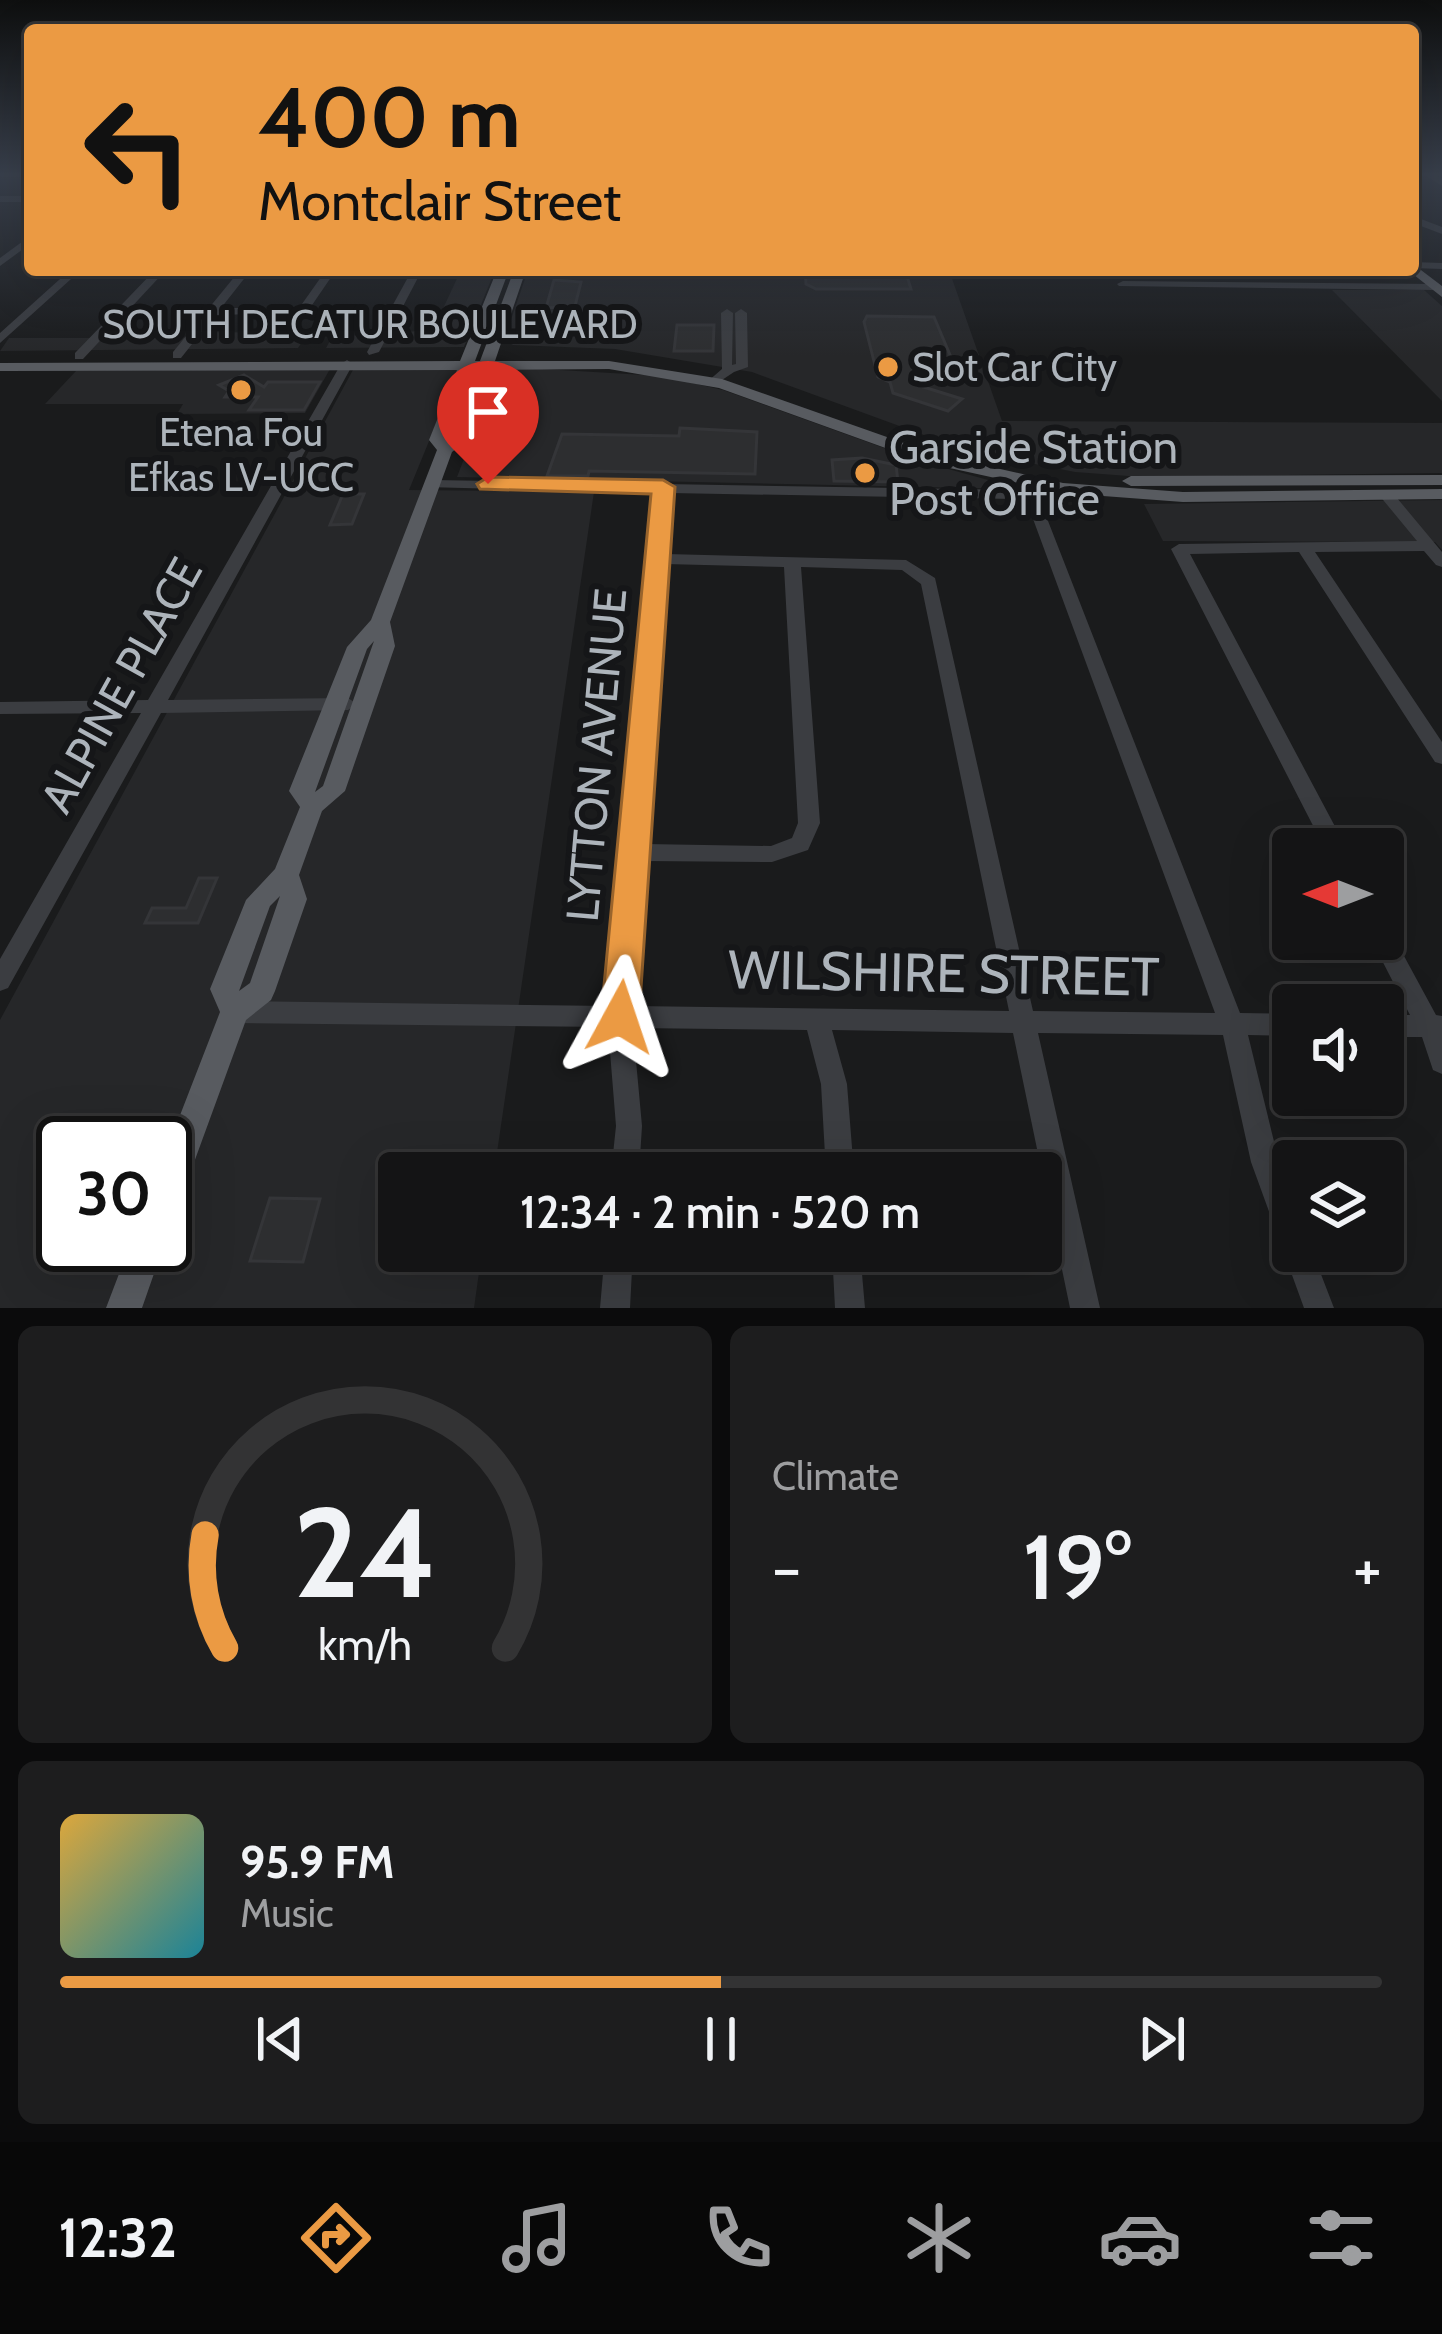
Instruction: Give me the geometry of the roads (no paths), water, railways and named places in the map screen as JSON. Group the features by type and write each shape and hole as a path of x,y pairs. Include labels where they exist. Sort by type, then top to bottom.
{"main road":[{"path":"445,449 437,440 469,357 511,276"},
{"path":"311,806 301,791 357,647 380,622 445,449 459,441 490,357 512,276"},
{"name":"SOUTH DECATUR BOULEVARD","path":"0,367 142,366 225,354 609,354 723,374 992,460 1070,475 1151,482 1380,487 1442,494"},
{"name":"SOUTH DECATUR BOULEVARD","path":"0,357 346,364 469,357"},
{"name":"SOUTH DECATUR BOULEVARD","path":"490,357 522,363 723,374 919,455 985,474 1100,493 1308,496 1380,487"},
{"path":"476,395 500,369 522,363"},
{"path":"919,455 979,465 992,460"},
{"path":"1380,487 1442,481"},
{"path":"192,1125 234,1012 261,991 294,899 286,874 311,806 333,791 385,646 380,622"},
{"path":"124,1308 137,1272"}],"street":[{"path":"0,263 24,244"},
{"path":"0,339 69,276"},
{"path":"79,356 155,276"},
{"path":"174,360 241,276"},
{"path":"211,312 297,310 306,306 327,276"},
{"path":"373,352 414,276"},
{"path":"1124,284 1438,290"},
{"path":"723,374 742,367 734,313"},
{"name":"ALPINE PLACE","path":"0,981 346,364"},
{"path":"431,484 1029,499 1036,506 1231,1024 1272,1181"},
{"name":"LYTTON AVENUE","path":"626,1152 620,1017 663,487"},
{"path":"1380,487 1442,562"},
{"path":"1303,546 1442,757"},
{"path":"1325,828 1179,549 1429,546"},
{"path":"657,559 915,568 929,582 1085,1308"},
{"path":"633,852 772,854 800,844 808,823 791,562"},
{"path":"0,709 364,703"},
{"path":"1396,960 1435,1026 1442,1062"},
{"name":"WILSHIRE STREET","path":"234,1012 1272,1025"},
{"path":"817,1019 834,1084 839,1152"},
{"path":"1404,1026 1435,1026"},
{"path":"615,1308 618,1272"},
{"path":"847,1272 850,1308"},
{"path":"1306,1272 1319,1308"}],"place":[{"name":"Slot Car City","path":"888,367"},
{"name":"Etena Fou Efkas LV-UCC","path":"241,390"},
{"name":"Garside Station Post Office","path":"865,473"}]}
